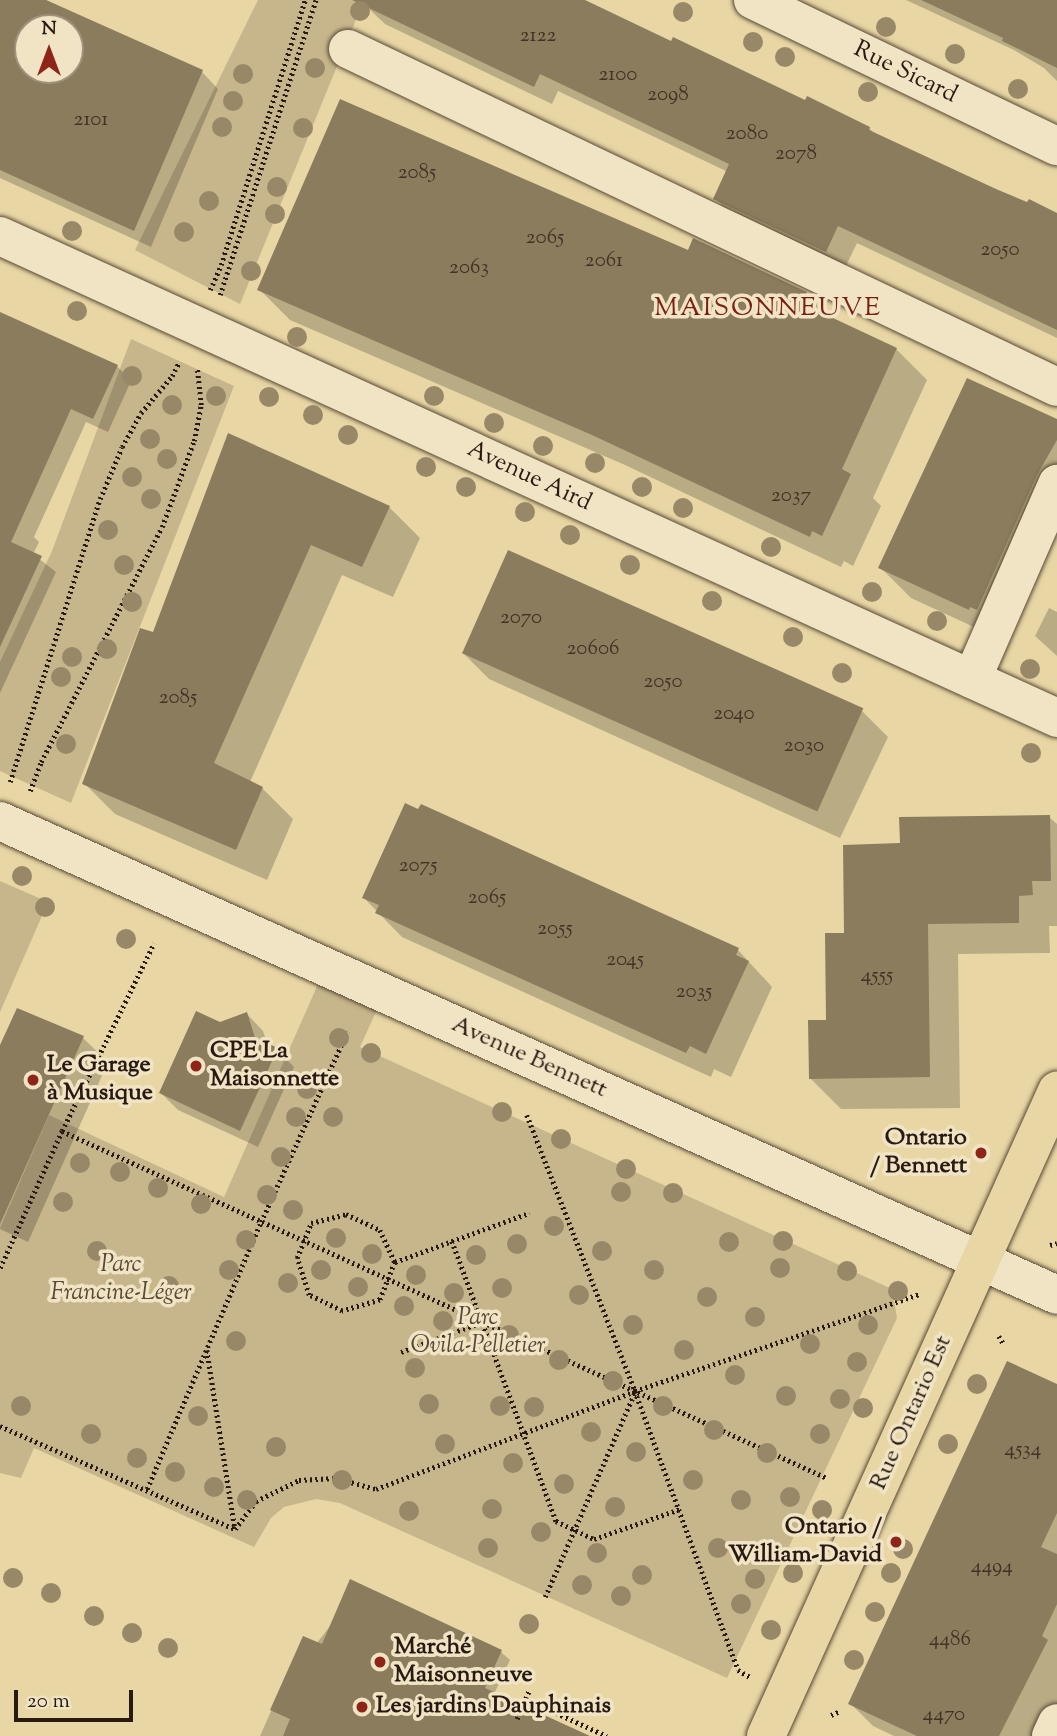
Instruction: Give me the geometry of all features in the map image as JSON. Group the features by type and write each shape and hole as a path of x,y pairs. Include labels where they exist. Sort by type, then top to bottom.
{"main road":[{"name":"Rue Ontario Est","path":"772,1734 980,1259 1057,1091"}],"street":[{"name":"Rue Sicard","path":"753,0 1057,146"},
{"path":"348,49 1057,387"},
{"name":"Avenue Aird","path":"0,236 1057,718"},
{"path":"972,679 1057,484"},
{"name":"Avenue Bennett","path":"11,804 1057,1295"},
{"path":"1051,1736 1057,1724"}],"path":[{"path":"205,299 221,265 306,0"},
{"path":"216,303 316,0"},
{"path":"11,804 54,637 105,489 122,447 141,414 172,376 183,351"},
{"path":"11,804 41,762 162,527 194,441 201,405 197,356"},
{"path":"0,1268 62,1131 154,943"},
{"path":"147,1489 261,1222 347,1032"},
{"path":"527,1115 680,1509 738,1670 752,1678"},
{"path":"62,1131 827,1478"},
{"path":"394,1262 529,1213"},
{"path":"346,1214 380,1230 394,1262 380,1300 342,1311 309,1295 297,1258 311,1223 346,1214"},
{"path":"452,1241 556,1521 594,1539 680,1509"},
{"path":"1050,1245 1057,1243"},
{"path":"235,1529 256,1502 299,1480 336,1478 376,1489 635,1391 920,1294"},
{"path":"401,1352 483,1322"},
{"path":"999,1336 1003,1343"},
{"path":"207,1349 235,1529"},
{"path":"545,1597 635,1391"},
{"path":"0,1426 235,1529"},
{"path":"517,1719 528,1691"},
{"path":"526,1699 607,1736"},
{"path":"831,1715 841,1712"}],"green space":[{"path":"258,0 364,0 240,304 135,250"},
{"path":"131,339 234,386 71,803 0,771 0,662 52,551"},
{"path":"0,881 48,902 0,1012"},
{"name":"Parc Ovila-Pelletier","path":"326,966 385,992 360,1047 892,1289 897,1318 727,1678 340,1503 316,1499 284,1507 271,1518 254,1547 34,1448 21,1478 0,1473 0,1228 49,1115 224,1197"}],"building":[{"path":"0,0 46,0 77,14 14,14 14,84 84,84 84,17 203,70 134,231 0,170"},
{"path":"352,0 585,0 671,41 673,37 805,100 807,96 870,127 869,130 996,189 1027,202 1029,199 1057,213 1057,330 838,226 826,252 713,199 729,164 540,74 534,87"},
{"path":"921,0 1057,0 1057,68 1002,41 1003,38"},
{"path":"340,99 688,250 693,238 807,292 801,303 897,348 842,469 851,474 822,536 812,531 810,537 592,435 257,290"},
{"path":"0,312 118,365 93,419 71,409 11,542 42,556 0,647"},
{"path":"967,378 1057,419 1057,440 1037,475 977,610 970,607 969,610 878,568"},
{"path":"228,433 390,506 362,567 311,545 214,763 263,787 236,850 82,784 140,628 153,632"},
{"path":"508,550 863,708 817,811 462,653"},
{"path":"405,803 418,809 421,804 739,948 736,955 749,961 706,1054 690,1046 686,1053 375,913 379,905 362,898"},
{"path":"1050,815 1051,881 1032,881 1033,895 1019,896 1019,923 928,924 930,1077 809,1079 808,1020 826,1020 825,933 844,933 843,845 900,843 899,817"},
{"name":"Le Garage à Musique","path":"17,1008 84,1036 0,1224 0,1045"},
{"name":"CPE La Maisonnette","path":"196,1011 220,1022 247,1012 255,1038 278,1048 240,1131 159,1093"},
{"path":"1007,1361 1057,1384 1057,1513 1041,1547 1057,1554 1057,1604 1042,1636 1048,1640 999,1736 917,1736 848,1704"},
{"name":"Marché Maisonneuve","path":"350,1579 502,1650 485,1688 590,1736 283,1736 290,1719 270,1710 303,1636 322,1644"}],"place":[{"name":"CPE La Maisonnette","path":"196,1066"},
{"name":"Le Garage à Musique","path":"33,1080"},
{"name":"Ontario / Bennett","path":"981,1153"},
{"name":"Ontario / William-David","path":"896,1542"},
{"name":"Marché Maisonneuve","path":"380,1662"},
{"name":"Les jardins Dauphinais","path":"362,1707"}],"district":[{"name":"MAISONNEUVE","path":"768,309"}],"park label":[{"name":"Parc Francine-Léger","path":"121,1280"}]}
